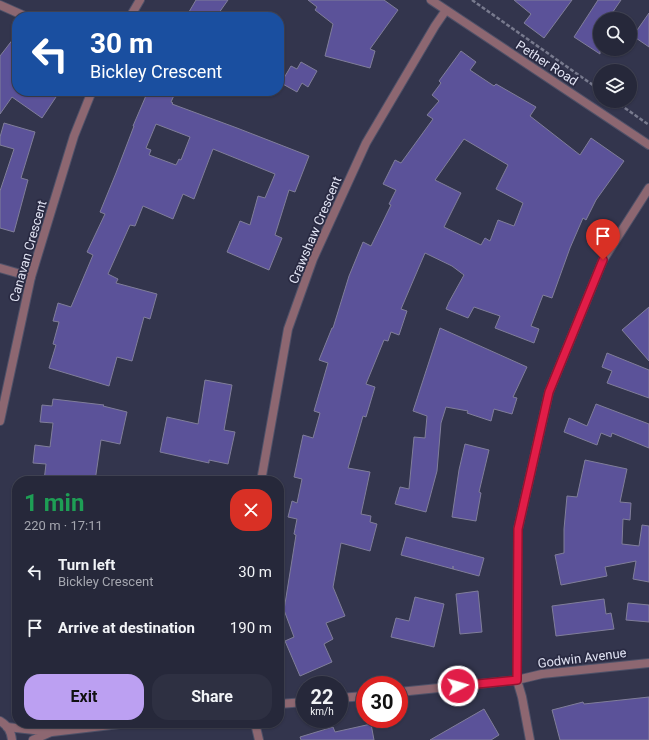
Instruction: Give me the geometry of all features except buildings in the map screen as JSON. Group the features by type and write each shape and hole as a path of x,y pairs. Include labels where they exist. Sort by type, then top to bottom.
{"street":[{"path":"133,12 140,0"},
{"name":"Pether Road","path":"432,0 649,145"},
{"path":"0,5 16,12"},
{"name":"Crawshaw Crescent","path":"262,476 288,329 313,260 366,143 446,10"},
{"name":"Canavan Crescent","path":"0,421 31,276 74,136 90,96"},
{"path":"530,740 522,697 517,680 518,529 549,392 603,260 649,188"},
{"path":"0,268 31,276"},
{"name":"Godwin Avenue","path":"408,691 517,680 542,674 649,663"},
{"path":"284,704 296,703"},
{"path":"2,721 12,723"},
{"path":"2,721 11,733 12,740"},
{"path":"34,728 52,732"},
{"path":"33,740 52,732 86,728"},
{"path":"256,728 259,740"}],"path":[{"path":"472,0 593,85"},
{"path":"625,108 649,125"}],"route":[{"path":"458,686 517,680 518,529 549,392 603,260"}]}
